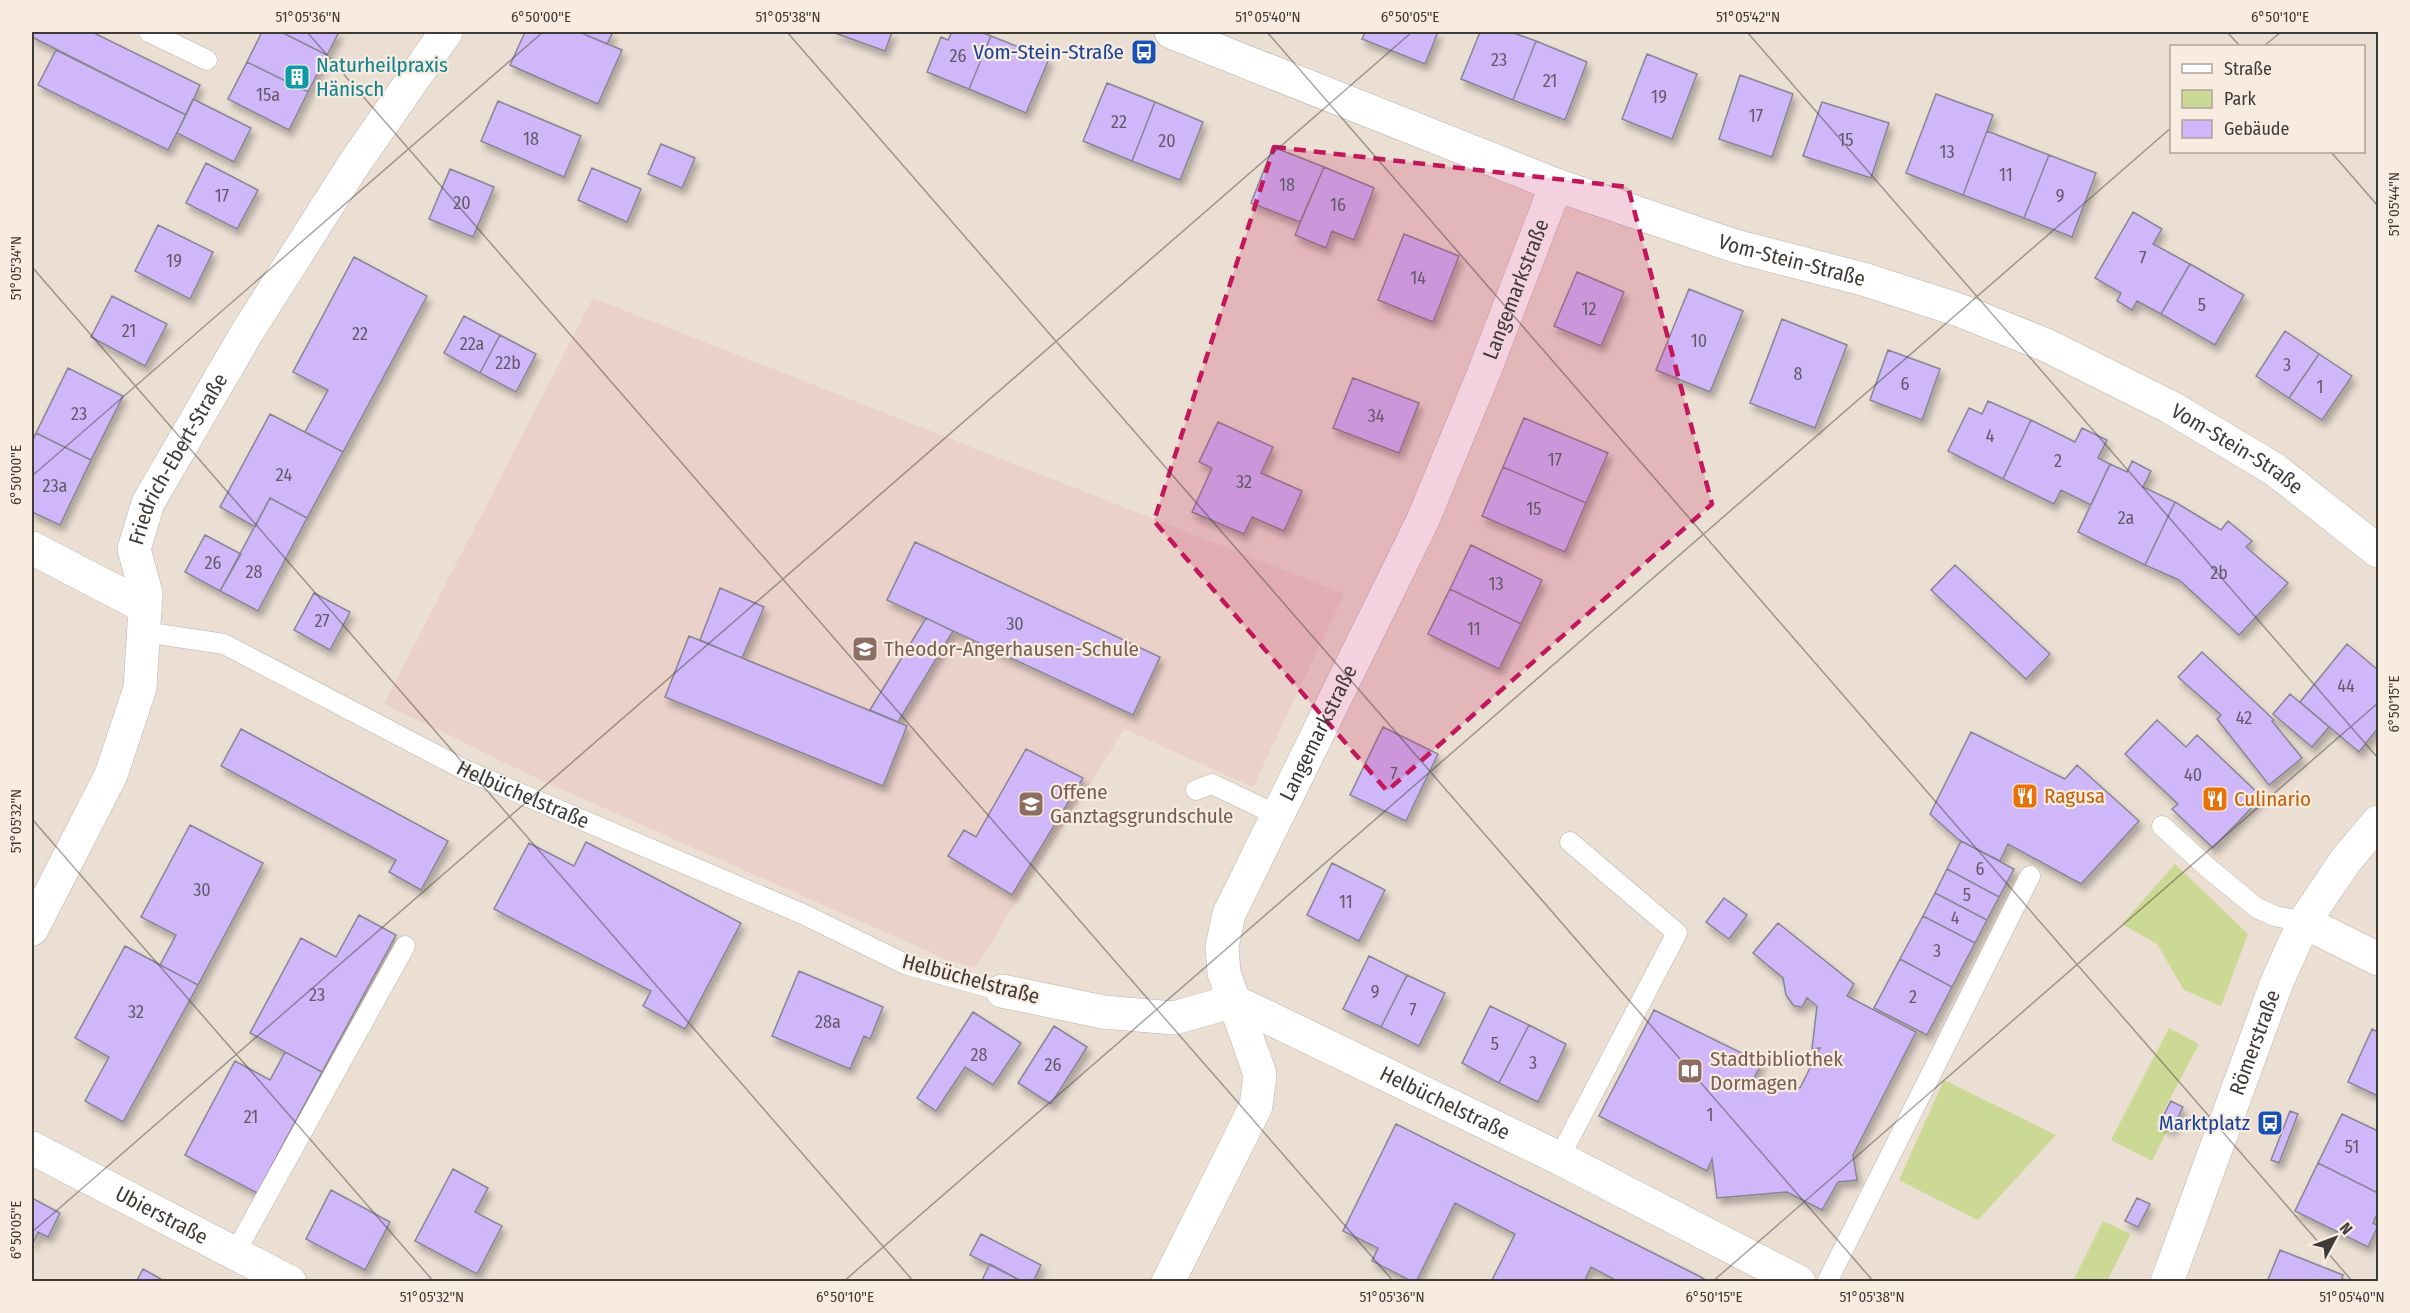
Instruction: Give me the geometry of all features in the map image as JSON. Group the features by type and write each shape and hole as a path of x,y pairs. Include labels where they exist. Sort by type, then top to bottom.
{"street":[{"name":"Friedrich-Ebert-Straße","path":"32,928 111,775 140,688 146,593 134,549 148,503 252,324 354,164 446,32"},
{"name":"Vom-Stein-Straße","path":"1172,32 1556,185 1735,246 1863,279 1959,310 2046,345 2170,406 2274,469 2379,551"},
{"name":"Langemarkstraße","path":"1168,1281 1256,1106 1260,1074 1224,973 1222,947 1229,914 1422,522 1483,375 1556,185"},
{"name":"Helbüchelstraße","path":"32,548 134,601 144,621"},
{"name":"Römerstraße","path":"2167,1281 2277,982 2304,922 2346,860 2379,822"},
{"path":"2304,922 2379,959"},
{"name":"Helbüchelstraße","path":"1002,991 1103,1012 1174,1018 1234,1001 1559,1158 1799,1281"},
{"name":"Ubierstraße","path":"32,1148 290,1281"}],"lane":[{"path":"149,32 207,60"},
{"name":"Helbüchelstraße","path":"144,621 224,644 465,770 803,914 905,964 1002,991"},
{"path":"1196,790 1212,784 1278,815"},
{"path":"2162,826 2257,908 2275,916 2304,922"},
{"path":"1559,1158 1677,933 1570,842"},
{"path":"1827,1281 2030,876"},
{"path":"236,1253 405,946"}],"highlighted area":[{"path":"1274,147 1628,187 1712,504 1387,791 1154,521"}],"shaded area":[{"name":"Theodor-Angerhausen-Schule","path":"593,298 1344,594 1253,787 1124,729 975,968 948,960 547,783 384,704"}],"green space":[{"path":"2175,864 2248,934 2221,1006 2184,990 2157,944 2122,924"},
{"path":"2169,1028 2199,1044 2156,1125 2167,1131 2152,1161 2111,1140"},
{"path":"1944,1080 2056,1135 1978,1220 1899,1180"},
{"path":"2103,1221 2131,1234 2107,1281 2073,1281"}],"building":[{"path":"32,32 92,32 200,85 186,115 32,37"},
{"name":"Naturheilpraxis Hänisch","path":"262,32 281,32 327,55 308,92 247,62"},
{"path":"281,32 339,32 327,55"},
{"path":"525,32 579,32 622,50 598,104 510,65"},
{"path":"579,32 613,32 607,44"},
{"path":"832,32 892,32 885,51"},
{"path":"952,32 981,32 991,36 969,89 927,72 941,37 948,40"},
{"path":"1365,32 1438,32 1425,64 1362,39"},
{"path":"1480,32 1511,32 1536,41 1513,100 1461,79"},
{"path":"991,36 1049,59 1026,113 969,89"},
{"path":"1536,41 1587,62 1565,120 1513,100"},
{"path":"56,50 186,115 168,150 38,85"},
{"path":"1647,54 1697,74 1672,139 1622,119"},
{"path":"247,62 308,92 289,130 228,99"},
{"path":"1740,75 1793,94 1772,157 1719,139"},
{"path":"1107,83 1155,102 1132,161 1083,141"},
{"path":"1936,94 1993,115 1963,195 1906,173"},
{"path":"193,99 251,128 234,162 177,133"},
{"path":"498,101 581,136 564,177 481,141"},
{"path":"1155,102 1203,122 1180,180 1132,161"},
{"path":"1822,102 1889,123 1871,178 1803,156"},
{"path":"1987,131 2049,155 2024,218 1963,195"},
{"path":"661,144 695,158 682,188 648,174"},
{"path":"1273,147 1324,167 1300,222 1251,203"},
{"path":"2049,155 2096,173 2072,237 2024,218"},
{"path":"206,163 258,190 237,229 186,203"},
{"path":"1324,167 1374,188 1354,240 1332,231 1326,248 1295,235"},
{"path":"592,168 641,189 627,222 578,200"},
{"path":"450,169 494,187 473,237 429,219"},
{"path":"2133,212 2162,229 2153,244 2190,264 2161,314 2137,301 2132,310 2117,301 2121,293 2095,278"},
{"path":"158,225 213,252 190,299 135,271"},
{"path":"1404,234 1459,256 1433,322 1378,300"},
{"path":"354,257 427,296 343,452 305,432 328,390 293,372"},
{"path":"2190,264 2244,295 2215,345 2161,314"},
{"path":"1577,272 1624,292 1601,346 1554,326"},
{"path":"1689,289 1743,311 1710,392 1656,370"},
{"path":"112,296 167,324 145,366 91,337"},
{"path":"464,316 500,335 480,373 444,353"},
{"path":"1782,319 1847,345 1815,428 1750,403"},
{"path":"2285,331 2319,354 2289,398 2256,376"},
{"path":"500,335 536,354 516,392 480,373"},
{"path":"1888,350 1940,369 1922,420 1870,400"},
{"path":"2319,354 2352,376 2322,420 2289,398"},
{"path":"68,368 123,396 91,460 36,433"},
{"path":"1353,378 1419,403 1399,453 1333,428"},
{"path":"1988,401 2031,420 2003,479 1948,451 1969,408 1982,414"},
{"path":"270,414 343,452 307,518 270,498 255,527 220,507"},
{"path":"1524,418 1608,453 1586,503 1503,467"},
{"path":"2031,420 2075,442 2082,428 2107,440 2098,458 2110,464 2091,505 2061,490 2054,504 2003,479"},
{"path":"1218,422 1273,447 1261,473 1302,491 1284,531 1252,517 1244,534 1192,512 1212,468 1199,462"},
{"path":"36,433 91,460 60,525 32,512 32,442"},
{"path":"2132,461 2151,471 2143,487 2175,502 2145,565 2078,532 2110,464 2127,472"},
{"path":"1503,467 1586,503 1565,552 1482,516"},
{"path":"270,498 307,518 258,611 220,591"},
{"path":"2175,502 2221,530 2228,521 2252,541 2246,547 2288,583 2239,635 2179,580 2145,565"},
{"path":"205,535 241,554 220,591 185,572"},
{"path":"915,542 1160,657 1133,715 887,600"},
{"path":"1471,545 1542,580 1521,624 1450,589"},
{"path":"1955,565 2050,654 2026,679 1931,590"},
{"path":"720,588 764,607 742,658 700,640"},
{"path":"1450,589 1521,624 1499,669 1428,634"},
{"path":"314,593 350,612 330,650 294,630"},
{"path":"926,618 953,631 898,722 870,710"},
{"path":"689,636 907,726 883,786 665,697"},
{"path":"2347,644 2378,670 2378,728 2359,752 2300,702"},
{"path":"2202,652 2274,720 2272,721 2302,758 2269,785 2217,719 2221,715 2178,677"},
{"path":"2290,694 2329,727 2312,747 2273,714"},
{"path":"2157,720 2186,747 2197,735 2262,797 2213,848 2172,809 2178,804 2125,754"},
{"path":"1383,727 1438,754 1406,821 1350,795"},
{"path":"241,729 448,841 421,890 389,872 396,860 221,766"},
{"name":"Ragusa","path":"1971,732 2065,779 2077,765 2139,821 2081,884 2008,844 2000,861 1959,840 1930,814"},
{"name":"Offene Ganztagsgrundschule","path":"1026,749 1083,778 1012,895 948,856 964,830 976,837"},
{"path":"190,825 263,863 198,985 160,965 176,935 141,917"},
{"path":"1961,841 2014,869 1999,897 1947,869"},
{"path":"586,842 741,923 685,1029 643,1006 651,991 494,909 529,843 574,866"},
{"path":"1332,863 1385,890 1359,941 1307,915"},
{"path":"1947,869 1999,897 1987,920 1935,893"},
{"path":"1935,893 1987,920 1975,943 1923,916"},
{"path":"1724,898 1747,915 1729,939 1706,922"},
{"path":"359,915 396,935 322,1072 250,1033 301,938 336,957"},
{"path":"1923,916 1975,943 1952,987 1900,959"},
{"name":"Stadtbibliothek Dormagen","path":"1778,923 1854,984 1847,996 1916,1032 1853,1155 1857,1180 1838,1182 1822,1210 1787,1192 1717,1198 1712,1159 1707,1171 1599,1116 1654,1010 1762,1063 1754,1078 1800,1088 1820,1048 1812,1049 1817,1006 1807,998 1802,1007 1794,1006 1786,995 1783,978 1753,953"},
{"path":"125,946 198,985 123,1122 85,1101 109,1057 75,1038"},
{"path":"1369,956 1407,975 1381,1027 1343,1009"},
{"path":"1900,959 1952,987 1927,1035 1874,1008"},
{"path":"799,971 883,1007 870,1039 864,1036 850,1069 772,1036"},
{"path":"1407,975 1445,993 1419,1046 1381,1027"},
{"path":"1490,1006 1529,1025 1499,1083 1462,1063"},
{"path":"973,1012 1021,1043 993,1085 965,1067 936,1111 917,1098"},
{"path":"1529,1025 1566,1044 1538,1102 1499,1083"},
{"path":"1054,1026 1087,1047 1051,1104 1018,1083"},
{"path":"2372,1029 2378,1032 2378,1096 2348,1082"},
{"path":"285,1052 322,1072 257,1193 185,1155 235,1061 270,1080"},
{"path":"2171,1101 2183,1107 2172,1130 2159,1124"},
{"path":"2290,1111 2298,1114 2279,1163 2271,1160"},
{"path":"2342,1114 2378,1131 2378,1193 2318,1163"},
{"path":"1396,1124 1709,1282 1619,1282 1591,1267 1584,1282 1491,1282 1515,1234 1455,1203 1416,1282 1413,1282 1372,1261 1378,1248 1343,1231"},
{"path":"2318,1163 2378,1193 2378,1212 2373,1223 2378,1226 2368,1247 2295,1211"},
{"path":"453,1169 488,1188 475,1212 502,1226 477,1274 415,1241"},
{"path":"331,1190 390,1222 365,1270 306,1239"},
{"path":"32,1198 60,1213 48,1237 38,1232 32,1246"},
{"path":"2137,1198 2150,1204 2138,1227 2125,1221"},
{"path":"981,1234 1041,1265 1033,1282 1023,1282 970,1255"},
{"path":"2280,1250 2343,1275 2341,1282 2267,1282"},
{"path":"990,1264 1023,1282 981,1282"},
{"path":"143,1269 166,1282 136,1282"}],"place":[{"name":"Vom-Stein-Straße","path":"1144,52"},
{"name":"Naturheilpraxis Hänisch","path":"297,77"},
{"name":"Theodor-Angerhausen-Schule","path":"865,649"},
{"name":"Ragusa","path":"2025,796"},
{"name":"Culinario","path":"2215,799"},
{"name":"Offene Ganztagsgrundschule","path":"1031,804"},
{"name":"Stadtbibliothek Dormagen","path":"1690,1071"},
{"name":"Marktplatz","path":"2270,1123"}]}
